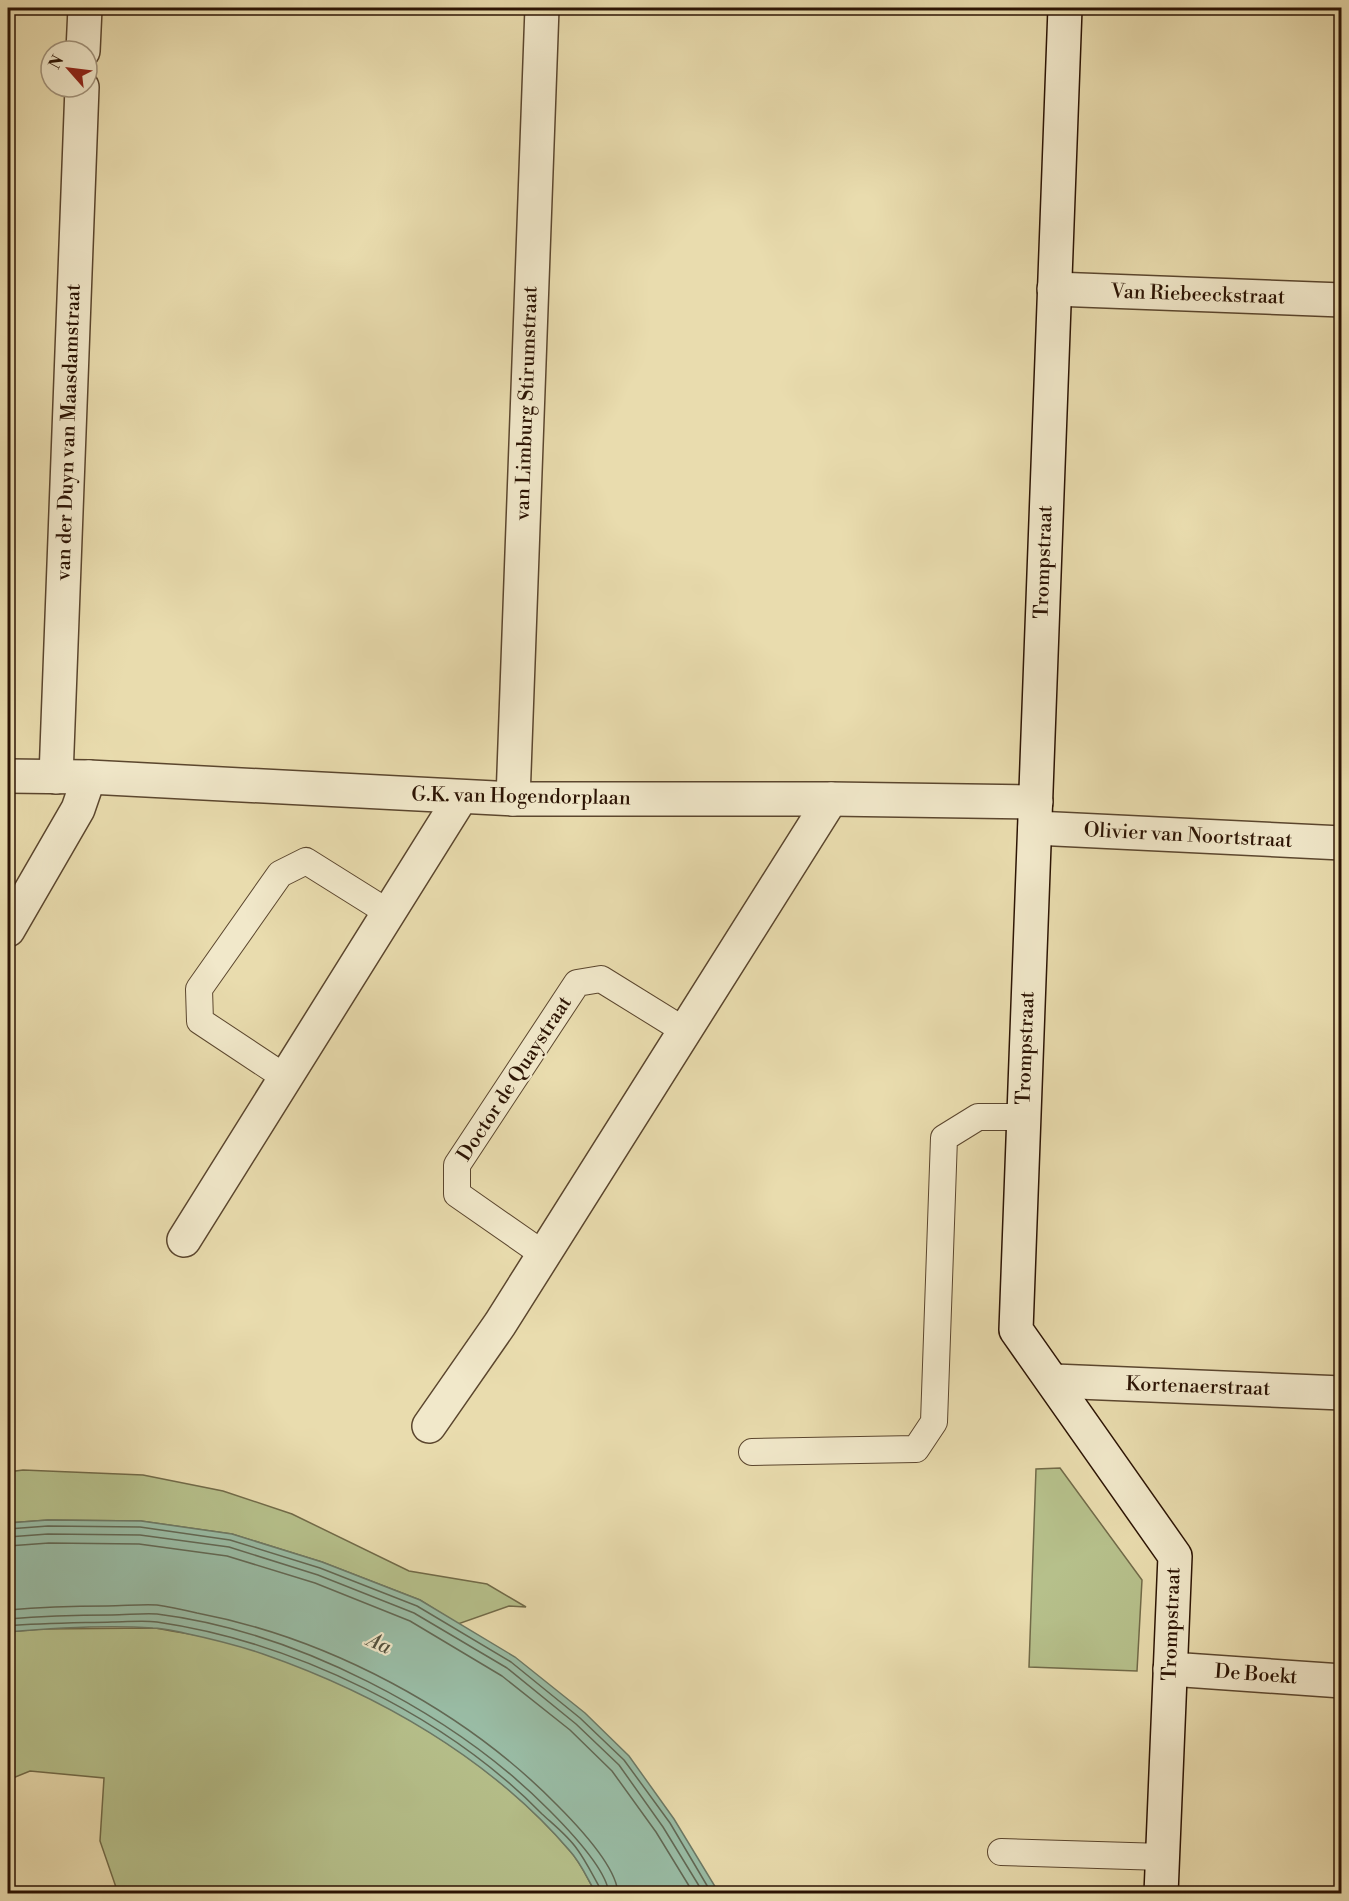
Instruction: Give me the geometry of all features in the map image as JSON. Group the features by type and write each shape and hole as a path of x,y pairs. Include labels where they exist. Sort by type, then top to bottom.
{"street":[{"path":"84,39 85,8"},
{"name":"van Limburg Stirumstraat","path":"513,800 542,8"},
{"name":"Trompstraat","path":"1065,8 1016,1330 1175,1556 1161,1893"},
{"name":"van der Duyn van Maasdamstraat","path":"56,777 82,99"},
{"name":"Van Riebeeckstraat","path":"1054,289 1341,300"},
{"name":"G.K. van Hogendorplaan","path":"8,776 89,777 513,800 831,799 1035,815"},
{"path":"8,930 78,809 89,777"},
{"path":"184,1240 460,797"},
{"path":"429,1426 500,1324 831,799"},
{"name":"Olivier van Noortstraat","path":"1035,815 1341,843"},
{"name":"Kortenaerstraat","path":"1054,1382 1341,1393"},
{"name":"De Boekt","path":"1170,1669 1341,1681"}],"lane":[{"path":"286,1078 200,1020 199,989 280,874 306,861 388,913"},
{"name":"Doctor de Quaystraat","path":"543,1254 457,1194 457,1165 577,983 601,979 685,1030"},
{"name":"Trompstraat","path":"752,1452 916,1449 934,1422 944,1138 978,1117 1024,1117"},
{"path":"1001,1852 1163,1857"}],"shaded area":[{"path":"1060,1468 1142,1580 1137,1671 1029,1667 1036,1469"},
{"path":"23,1470 143,1475 223,1491 292,1514 409,1571 487,1584 526,1607 509,1606 458,1624 420,1600 322,1562 232,1534 141,1521 48,1520 8,1523 8,1472"},
{"path":"155,1628 225,1641 282,1660 373,1700 417,1724 459,1751 536,1815 574,1856 596,1893 118,1893 100,1841 104,1778 30,1771 8,1780 8,1632 41,1629"}],"water":[{"name":"Aa","path":"48,1520 141,1521 232,1534 322,1562 420,1600 515,1657 585,1713 629,1756 674,1819 719,1893 596,1893 574,1856 539,1817 468,1758 390,1709 306,1670 263,1654 214,1640 157,1628 99,1627 8,1632 8,1523"}]}
